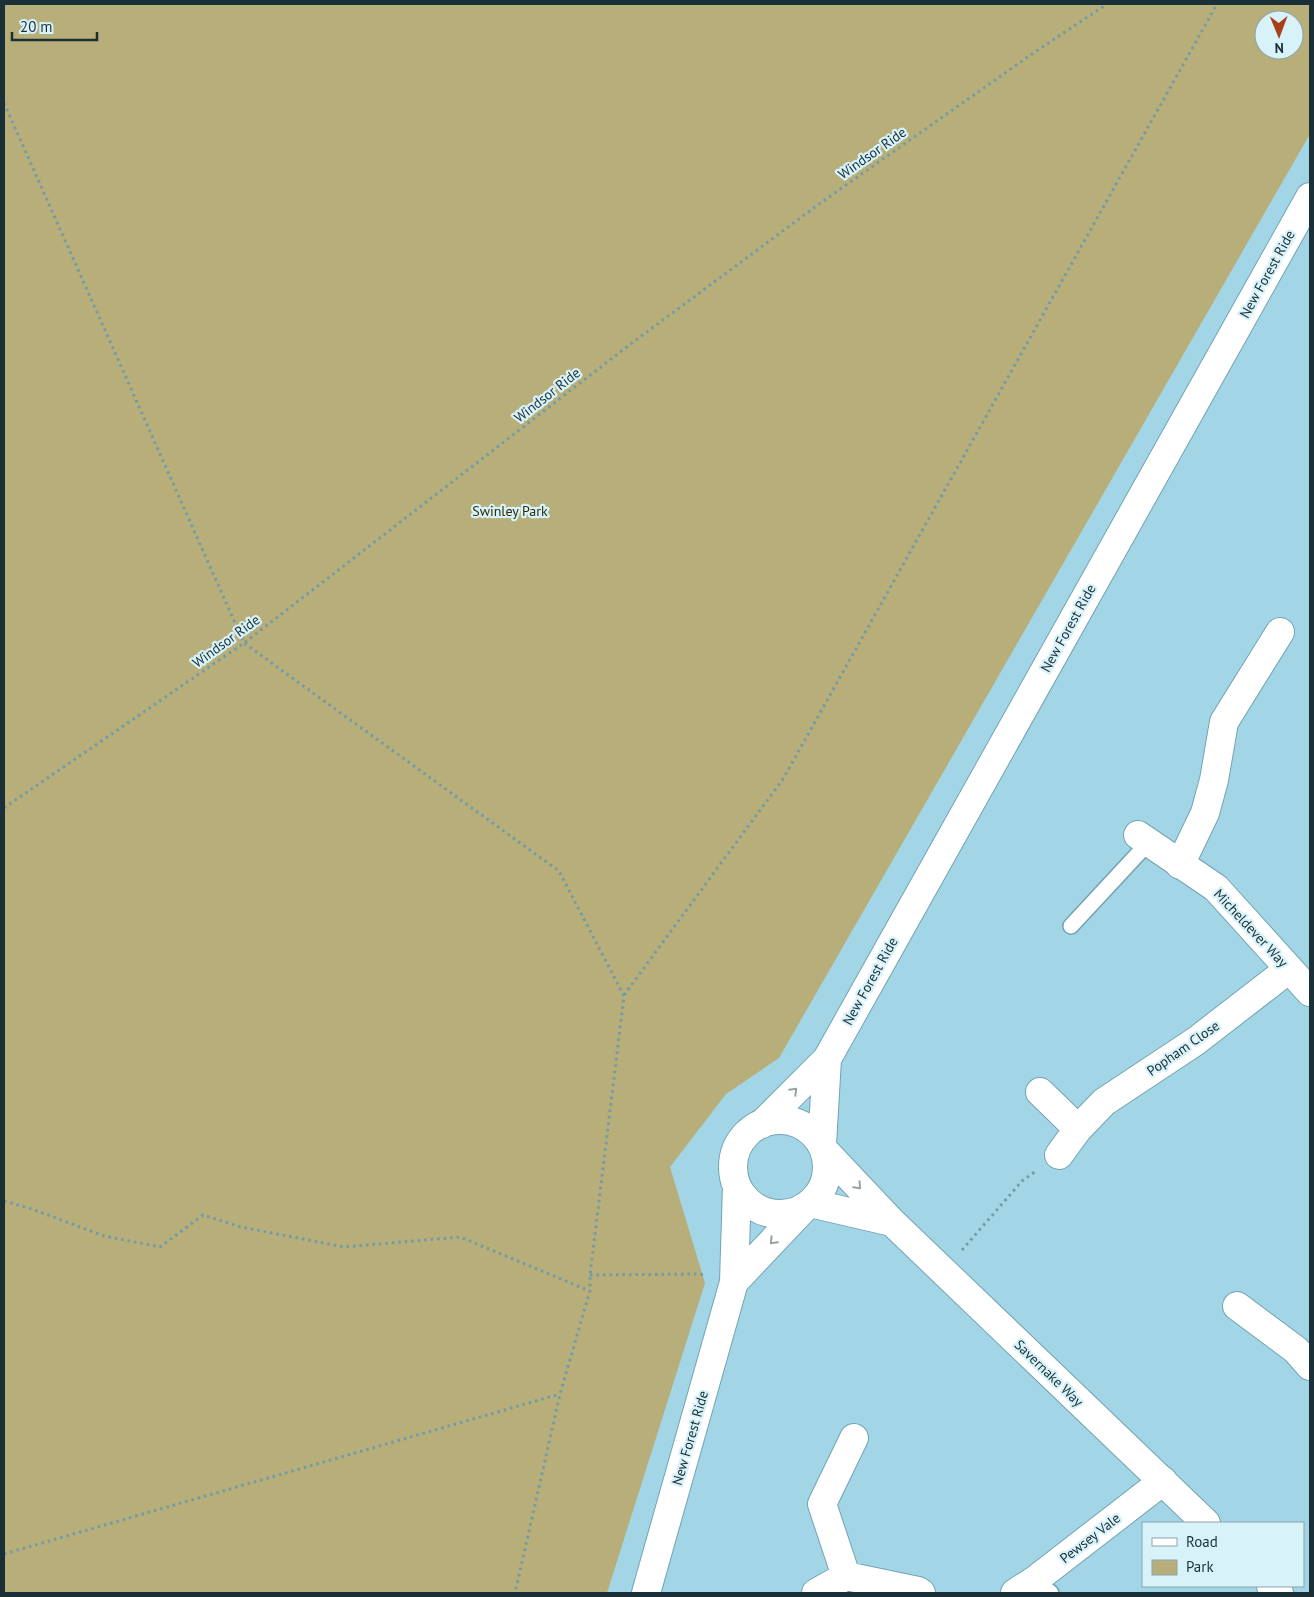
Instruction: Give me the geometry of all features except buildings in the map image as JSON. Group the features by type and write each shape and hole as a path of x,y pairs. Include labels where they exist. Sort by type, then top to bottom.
{"street":[{"name":"New Forest Ride","path":"646,1593 734,1282 737,1186 733,1171 734,1157 740,1143 749,1131 762,1124 827,1059 1310,196"},
{"path":"1180,865 1205,813 1214,780 1224,722 1280,632"},
{"name":"Micheldever Way","path":"1144,839 1216,888 1310,992"},
{"name":"Popham Close","path":"1059,1155 1078,1128 1104,1102 1196,1040 1289,969"},
{"name":"New Forest Ride","path":"734,1282 820,1192 826,1179 828,1165 823,1148 827,1059"},
{"path":"1040,1092 1078,1128"},
{"path":"762,1124 776,1120 790,1121 803,1126 814,1134 823,1148"},
{"name":"Savernake Way","path":"823,1148 892,1222 1205,1522"},
{"path":"737,1186 746,1199 759,1209 775,1214 791,1212 808,1205 892,1222"},
{"path":"1237,1306 1296,1350 1310,1366"},
{"path":"846,1576 822,1504 854,1438"},
{"name":"Pewsey Vale","path":"1034,1589 1163,1481"},
{"path":"816,1593 846,1576 921,1593"}],"lane":[{"path":"1071,926 1144,839"}],"path":[{"name":"Windsor Ride","path":"4,808 244,643 624,349 807,213 1029,56 1107,4"},
{"path":"515,1593 560,1394 590,1291 590,1275 624,996 783,779 1218,4"},
{"path":"4,102 244,643 559,871 624,996"},
{"path":"944,1272 1022,1181 1059,1155"},
{"path":"4,1201 32,1209 104,1236 160,1247 203,1215 241,1227 344,1247 460,1236 590,1291"},
{"path":"590,1275 700,1274 734,1282"},
{"path":"4,1554 560,1394"}],"green space":[{"name":"Swinley Park","path":"4,4 1310,4 1310,134 779,1058 726,1094 670,1167 705,1283 607,1593 4,1593"}]}
